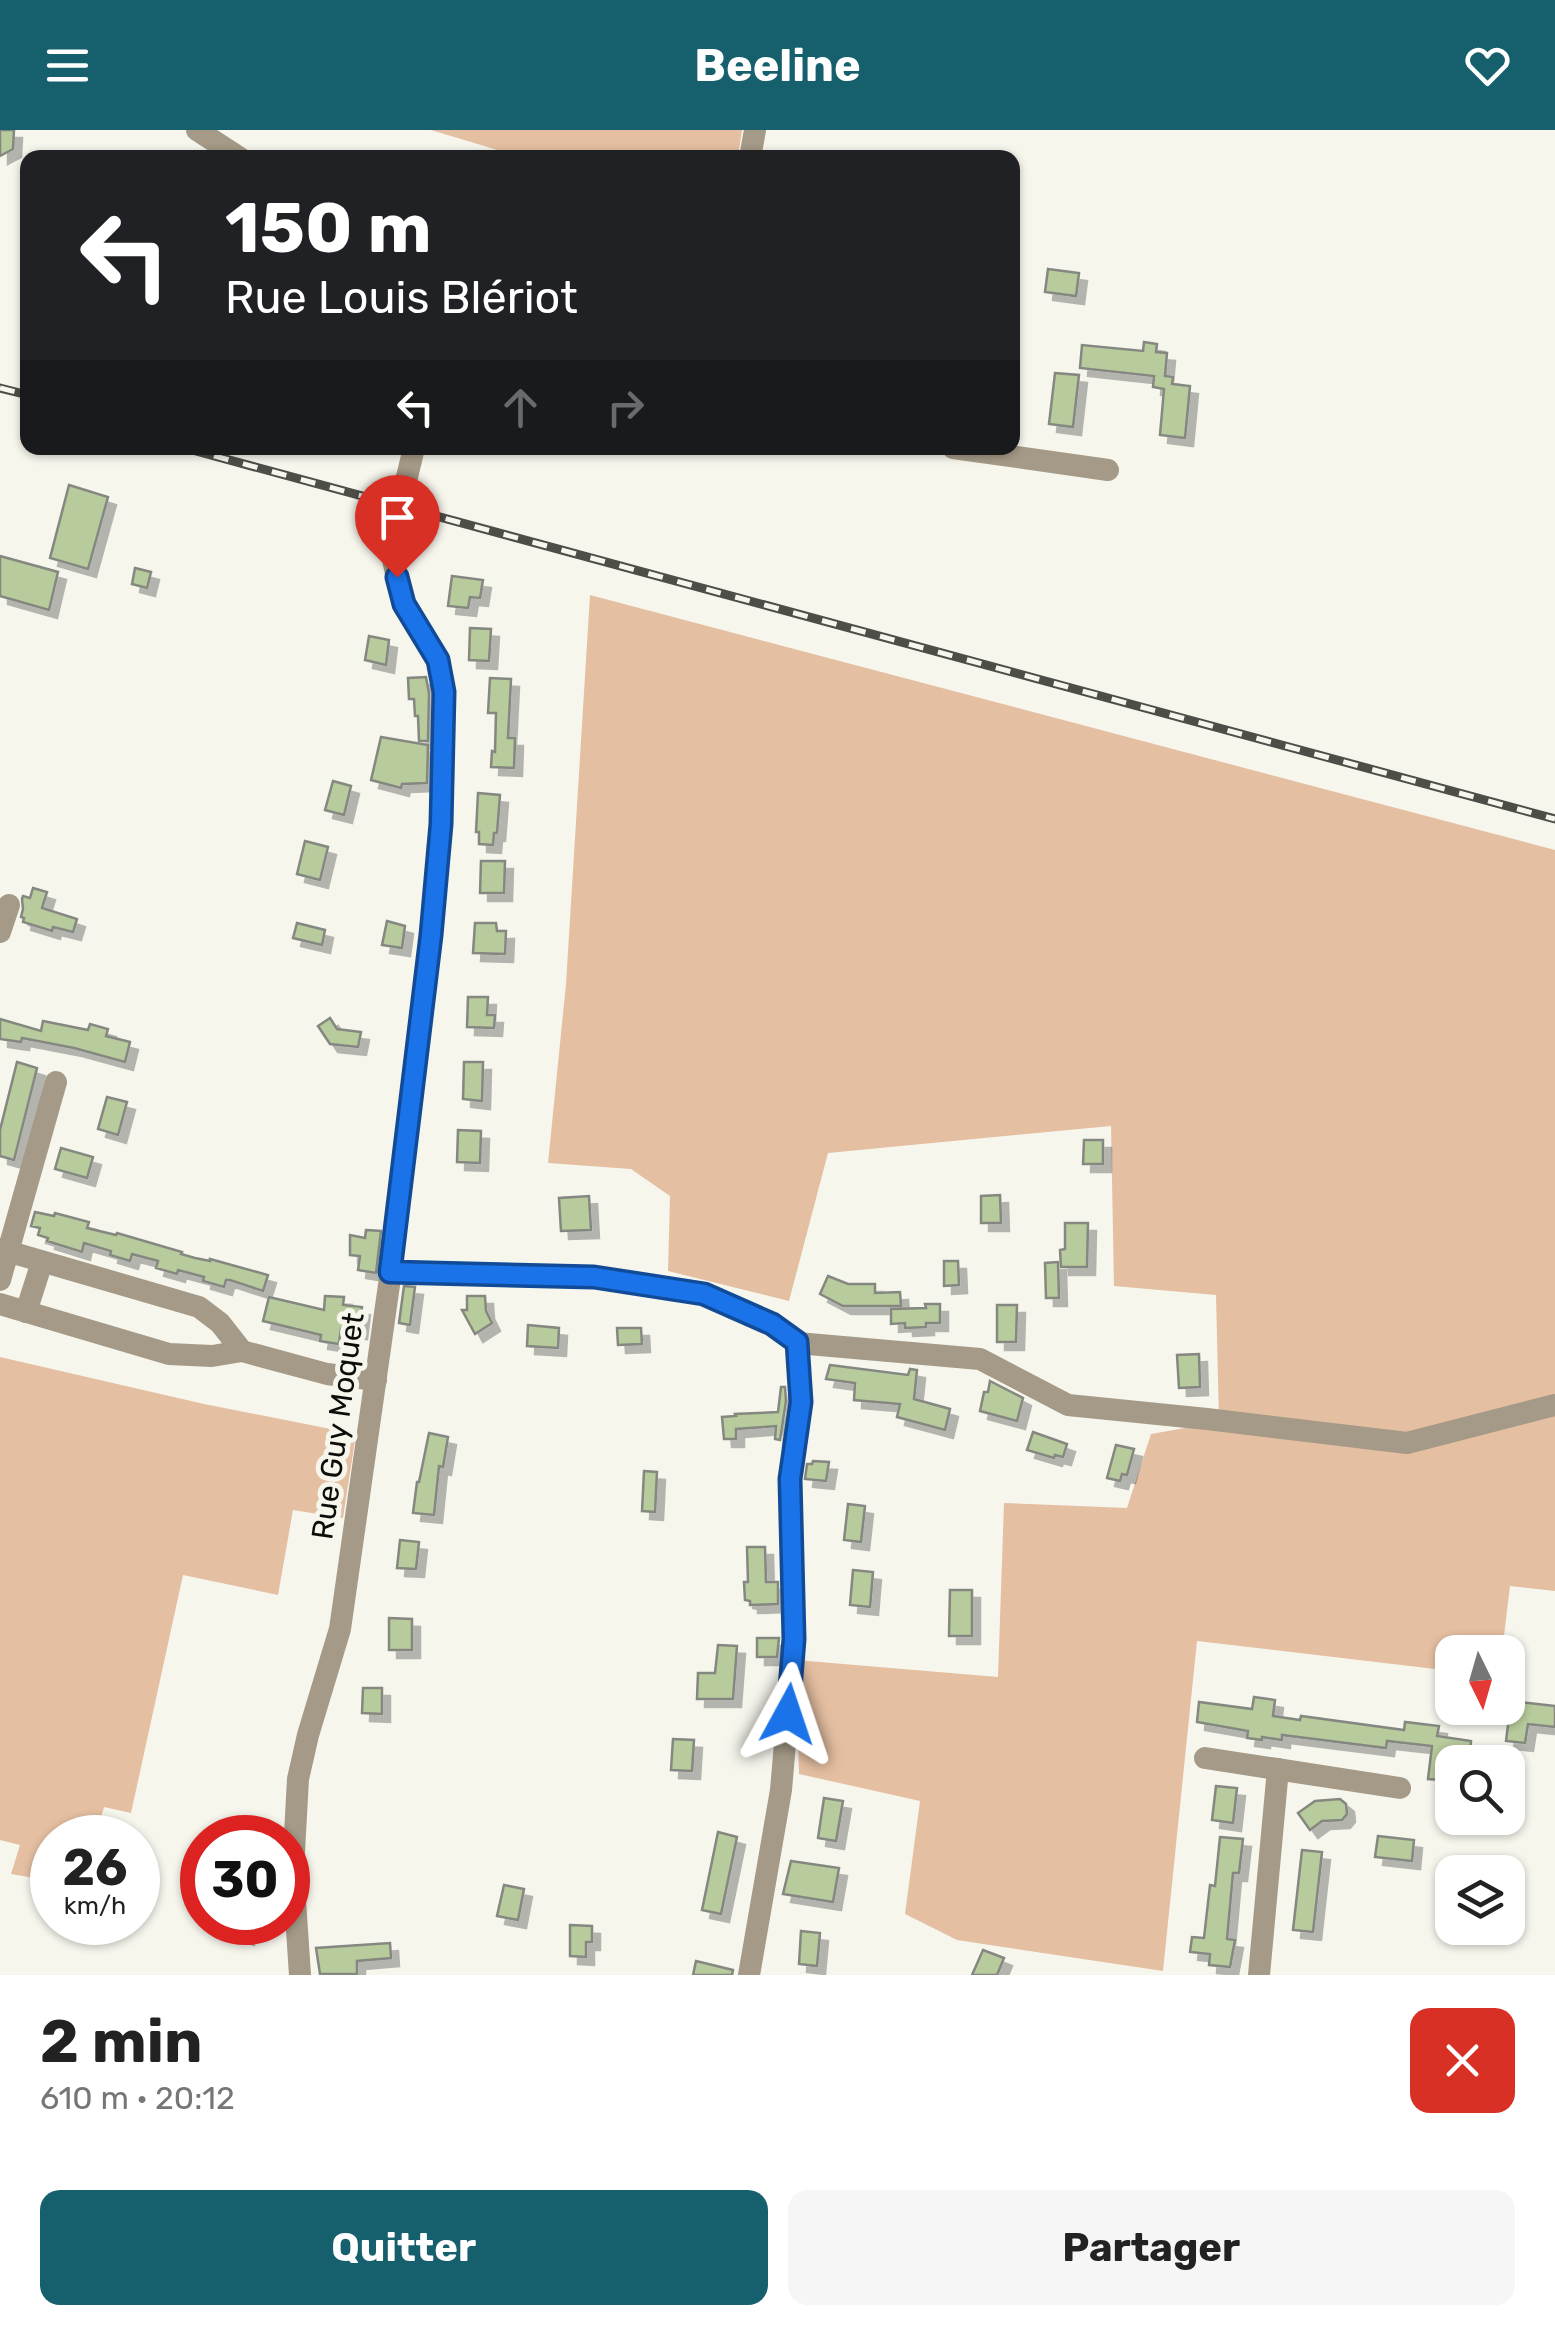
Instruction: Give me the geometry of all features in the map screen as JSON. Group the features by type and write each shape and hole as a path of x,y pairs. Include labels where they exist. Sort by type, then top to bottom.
{"street":[{"path":"197,130 228,150"},
{"name":"Rue Guy Moquet","path":"300,1975 293,1870 298,1779 340,1628 390,1272 441,824 444,692 438,660 404,604 391,551 412,455"},
{"path":"1002,455 1108,470"},
{"path":"0,932 9,905"},
{"path":"0,1280 4,1251 56,1082"},
{"path":"4,1251 198,1307 220,1323 242,1351"},
{"path":"26,1312 42,1262"},
{"path":"390,1272 594,1277 704,1294 772,1324 797,1342 980,1359 1068,1406 1407,1442 1555,1405"},
{"path":"0,1304 170,1354 212,1356 242,1351 326,1374 376,1380"},
{"path":"749,1975 781,1790 794,1639 790,1479 801,1402 797,1342"},
{"path":"1205,1758 1400,1788"},
{"path":"1259,1975 1278,1769"}],"shaded area":[{"path":"431,130 742,130 739,150 498,150"},
{"path":"590,595 1555,850 1555,1591 1510,1586 1504,1635 1435,1635 1435,1669 1197,1641 1163,1971 957,1940 905,1914 920,1801 799,1774 796,1660 998,1677 1004,1503 1127,1508 1151,1434 1219,1422 1216,1295 1114,1286 1111,1126 828,1153 789,1301 668,1271 670,1196 631,1169 548,1163 566,984"},
{"path":"0,1357 356,1434 343,1518 293,1510 278,1595 183,1575 131,1813 104,1807 102,1815 30,1815 30,1877 11,1874 20,1845 0,1840"}],"building":[{"path":"0,130 14,130 13,149 0,156"},
{"path":"1048,269 1079,273 1076,296 1045,292"},
{"path":"1144,342 1157,344 1156,352 1167,353 1165,376 1173,377 1172,384 1190,386 1185,438 1160,435 1164,389 1153,387 1154,376 1080,368 1082,345 1143,351"},
{"path":"1055,373 1079,375 1073,427 1049,424"},
{"path":"69,485 108,497 88,569 50,558"},
{"path":"0,556 58,572 49,610 0,596"},
{"path":"135,568 151,572 147,588 132,584"},
{"path":"452,576 483,580 480,598 470,597 468,608 448,606"},
{"path":"470,628 491,629 489,661 469,660"},
{"path":"369,636 389,640 386,665 365,660"},
{"path":"426,677 428,741 419,741 418,716 414,699 409,699 408,678"},
{"path":"490,678 511,679 508,738 515,738 514,768 491,767 496,713 488,713"},
{"path":"381,737 428,745 427,783 402,784 401,788 371,780"},
{"path":"333,781 351,786 344,815 325,810"},
{"path":"478,793 500,795 493,845 479,844"},
{"path":"305,841 328,847 320,880 297,874"},
{"path":"481,861 505,861 504,893 480,893"},
{"path":"33,888 47,892 42,908 77,919 73,932 53,927 52,931 23,922 22,899 30,898"},
{"path":"387,921 405,926 402,948 382,945"},
{"path":"297,923 325,930 322,945 293,938"},
{"path":"475,923 496,923 497,931 506,931 505,954 473,953"},
{"path":"468,997 488,997 487,1015 495,1015 494,1028 467,1027"},
{"path":"330,1018 337,1029 361,1032 358,1047 330,1044 318,1026"},
{"path":"0,1019 41,1031 43,1021 88,1030 90,1024 108,1029 106,1036 130,1042 125,1062 22,1038 21,1042 0,1039"},
{"path":"17,1062 37,1068 14,1160 0,1156 0,1130"},
{"path":"464,1062 483,1062 482,1101 463,1099"},
{"path":"107,1097 127,1102 118,1135 98,1129"},
{"path":"458,1130 481,1131 480,1163 457,1162"},
{"path":"1084,1140 1103,1140 1103,1164 1083,1164"},
{"path":"61,1148 93,1157 87,1178 55,1169"},
{"path":"1000,1195 1001,1223 981,1223 981,1196"},
{"path":"589,1196 591,1230 561,1231 559,1198"},
{"path":"35,1212 89,1222 87,1228 268,1275 263,1291 230,1280 226,1280 224,1287 203,1281 204,1277 156,1268 158,1261 132,1254 130,1261 84,1243 82,1252 38,1235 40,1228 31,1226"},
{"path":"1065,1223 1088,1223 1087,1267 1061,1267"},
{"path":"366,1230 381,1231 376,1273 358,1270 360,1256 350,1255 350,1235 365,1238"},
{"path":"944,1261 958,1261 959,1285 944,1286"},
{"path":"1058,1262 1059,1298 1046,1298 1045,1263"},
{"path":"828,1276 848,1284 875,1284 875,1293 900,1292 901,1306 843,1306 820,1294"},
{"path":"404,1286 415,1287 410,1325 399,1323"},
{"path":"325,1296 344,1297 343,1305 362,1307 359,1331 341,1329 339,1344 320,1341 321,1335 263,1321 269,1297 324,1310"},
{"path":"467,1296 485,1296 492,1323 475,1334 462,1310 467,1310"},
{"path":"925,1304 940,1304 940,1323 905,1328 905,1323 891,1324 891,1309 926,1308"},
{"path":"997,1305 1017,1305 1016,1342 997,1342"},
{"path":"528,1325 559,1328 558,1348 527,1346"},
{"path":"617,1328 641,1328 642,1344 618,1345"},
{"path":"1199,1354 1200,1387 1179,1388 1177,1355"},
{"path":"830,1365 908,1375 910,1369 917,1370 914,1399 950,1409 945,1430 897,1417 900,1404 854,1400 855,1383 826,1379"},
{"path":"990,1381 1023,1398 1017,1421 980,1411"},
{"path":"781,1387 785,1387 786,1401 780,1440 775,1439 776,1426 736,1429 736,1439 724,1439 722,1417 778,1412"},
{"path":"1033,1432 1067,1444 1063,1457 1027,1450"},
{"path":"429,1433 448,1437 443,1467 439,1466 434,1515 413,1513"},
{"path":"1116,1445 1134,1449 1127,1475 1122,1474 1120,1481 1107,1478"},
{"path":"829,1462 826,1481 805,1479 807,1464"},
{"path":"644,1471 657,1472 655,1512 642,1511"},
{"path":"848,1504 865,1506 861,1542 844,1540"},
{"path":"400,1540 419,1542 416,1569 397,1568"},
{"path":"747,1547 765,1547 766,1582 778,1582 778,1604 750,1605 745,1600"},
{"path":"853,1570 873,1572 870,1607 850,1605"},
{"path":"950,1590 972,1590 972,1636 949,1636"},
{"path":"389,1618 412,1619 412,1650 389,1650"},
{"path":"757,1638 779,1638 777,1657 757,1657"},
{"path":"718,1645 737,1646 733,1699 697,1699 698,1673 715,1673"},
{"path":"363,1688 382,1688 382,1714 362,1713"},
{"path":"1254,1697 1275,1700 1273,1716 1404,1730 1405,1722 1439,1726 1437,1736 1471,1741 1471,1745 1435,1745 1435,1780 1428,1779 1432,1746 1387,1741 1386,1748 1282,1735 1282,1740 1262,1740 1247,1738 1248,1731 1197,1722 1199,1702 1252,1709"},
{"path":"1525,1703 1555,1706 1555,1727 1528,1724 1525,1743 1506,1741 1508,1725 1525,1725"},
{"path":"673,1739 694,1740 692,1771 671,1770"},
{"path":"1216,1786 1237,1788 1233,1823 1212,1820"},
{"path":"824,1798 843,1801 836,1841 818,1838"},
{"path":"1340,1799 1346,1804 1347,1814 1342,1820 1322,1821 1310,1830 1298,1813 1315,1801"},
{"path":"718,1832 737,1837 721,1914 702,1910"},
{"path":"1378,1836 1414,1840 1412,1861 1375,1857"},
{"path":"1220,1837 1243,1839 1239,1873 1233,1873 1227,1939 1235,1940 1230,1967 1209,1965 1210,1954 1190,1952 1192,1937 1204,1938"},
{"path":"1302,1850 1322,1852 1313,1932 1293,1930"},
{"path":"791,1861 839,1868 833,1902 783,1894"},
{"path":"504,1885 524,1889 518,1920 497,1916"},
{"path":"570,1925 592,1926 592,1942 586,1942 586,1957 570,1956"},
{"path":"801,1931 820,1933 817,1966 799,1964"},
{"path":"390,1943 391,1958 357,1961 357,1974 320,1974 316,1948"},
{"path":"983,1950 1004,1958 997,1975 972,1975"},
{"path":"696,1961 733,1970 732,1975 693,1975"}],"railway":[{"path":"0,388 20,393"},
{"path":"211,455 1555,819"}],"route":[{"path":"397,577 404,604 438,660 444,692 441,824 431,935 390,1272 594,1277 704,1294 772,1324 797,1342 801,1402 790,1479 794,1639 788,1714"}]}
